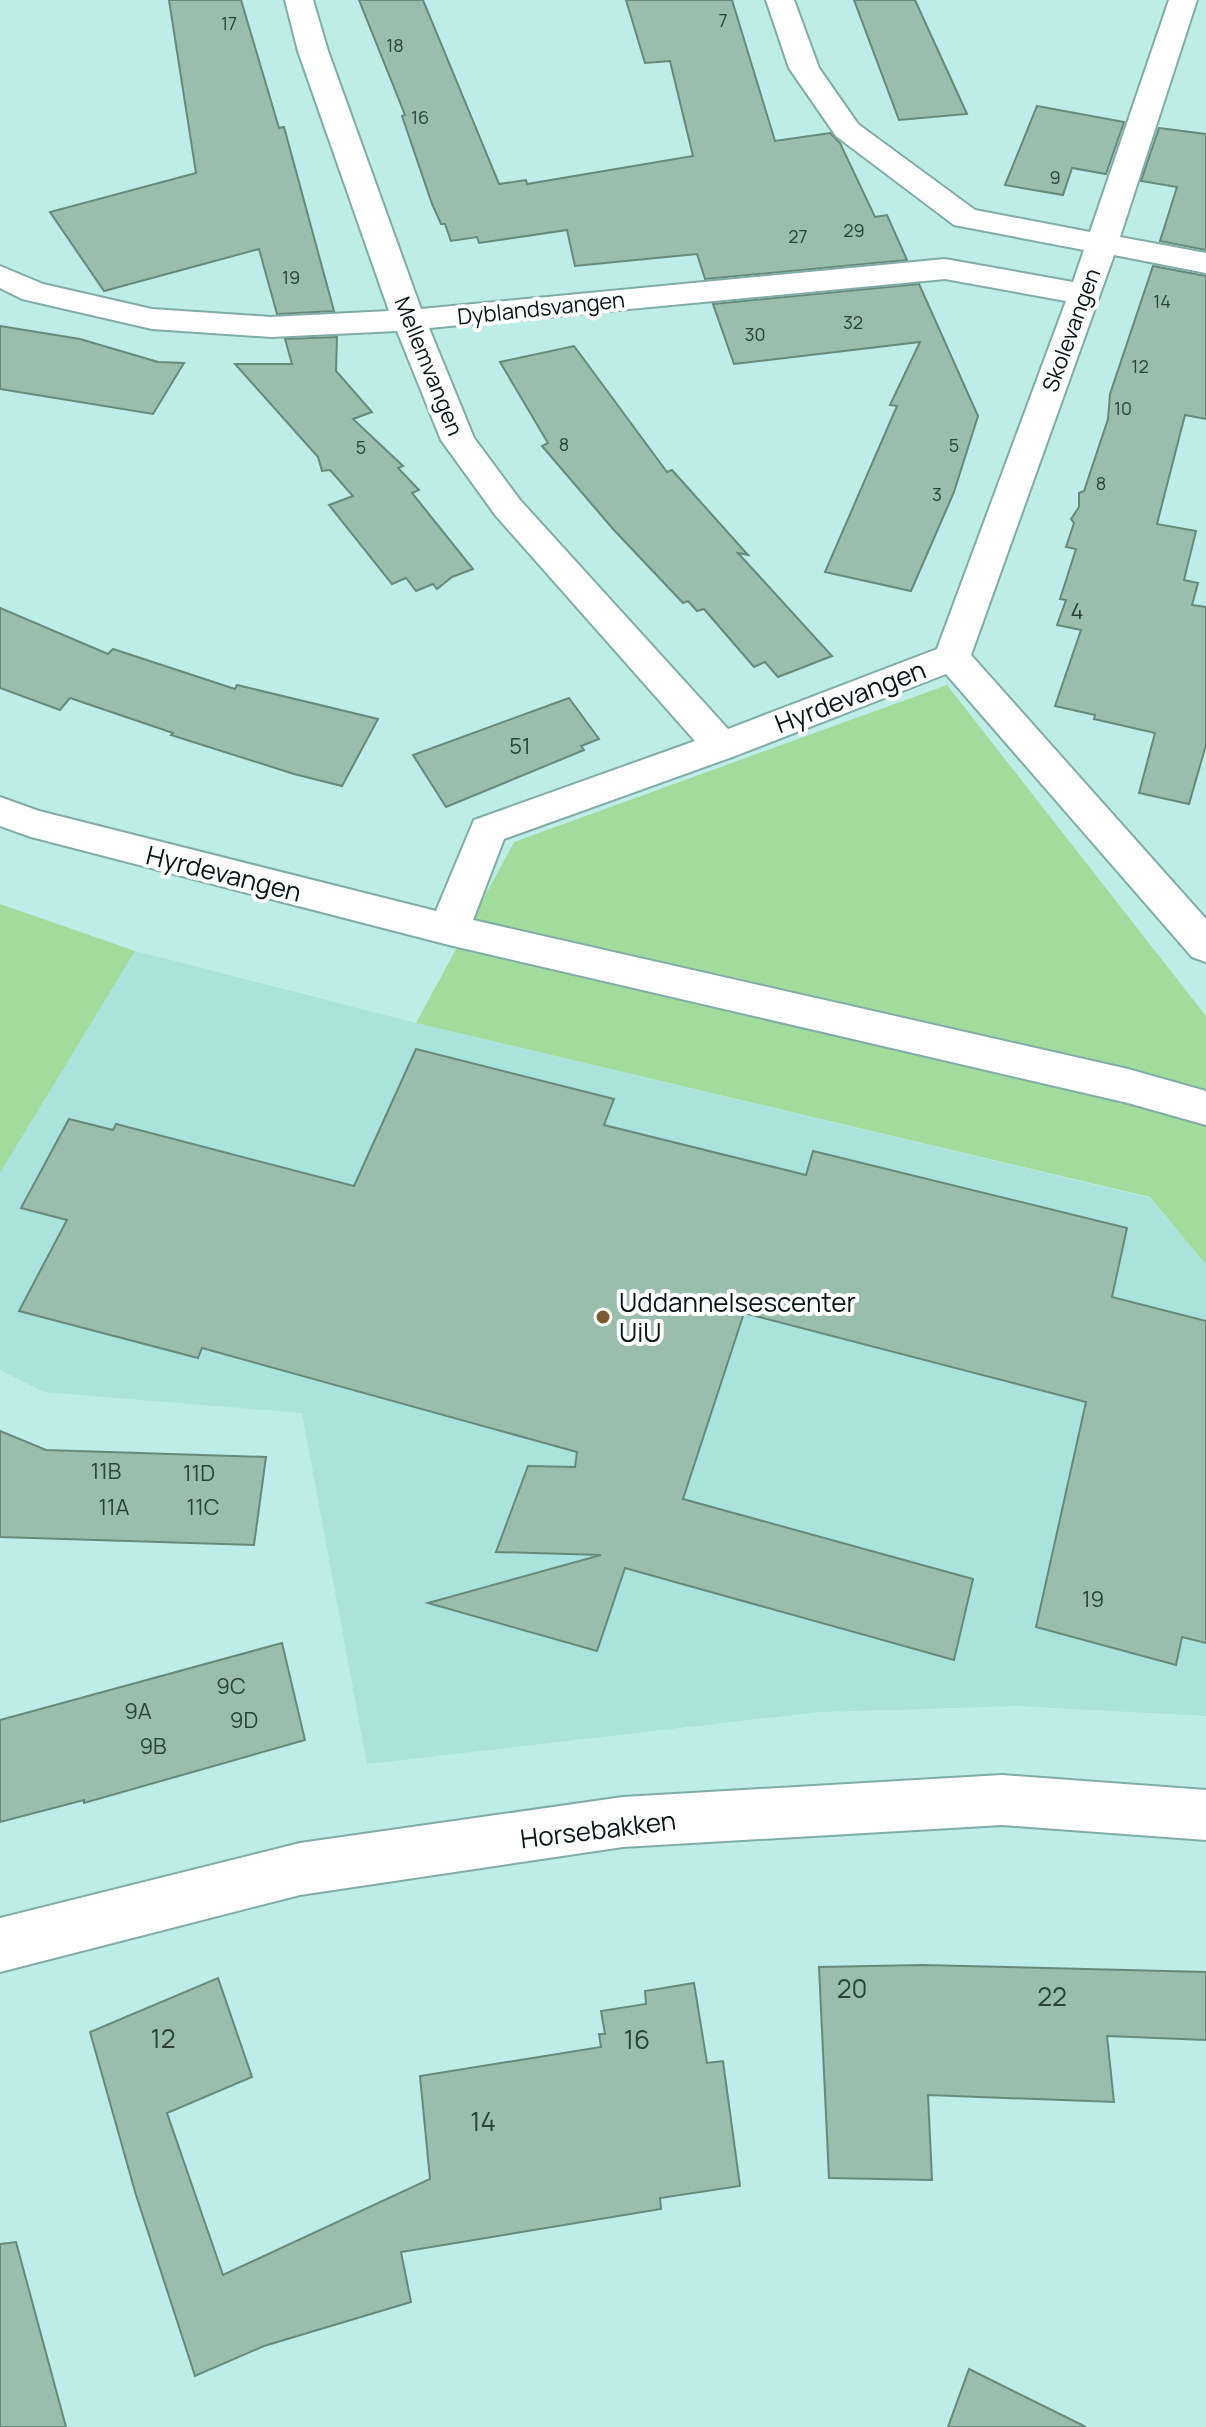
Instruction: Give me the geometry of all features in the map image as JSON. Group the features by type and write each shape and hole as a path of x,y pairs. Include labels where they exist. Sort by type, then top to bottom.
{"street":[{"name":"Mellemvangen","path":"299,0 313,51 409,320 458,440 500,497 722,746"},
{"path":"780,0 804,68 847,130 965,218 1206,263"},
{"name":"Skolevangen","path":"952,657 1085,294 1183,0"},
{"name":"Dyblandsvangen","path":"0,276 33,292 152,319 271,327 409,320 945,269 1085,294"},
{"name":"Hyrdevangen","path":"449,930 488,830 722,746 952,657 1206,946"},
{"name":"Hyrdevangen","path":"0,811 31,823 449,930 1128,1086 1206,1108"},
{"name":"Horsebakken","path":"0,1945 300,1869 623,1822 1002,1800 1206,1815"}],"shaded area":[{"name":"Uddannelsescenter UiU","path":"135,951 416,1023 1150,1198 1206,1265 1206,1716 1018,1706 819,1712 367,1764 302,1413 44,1392 0,1370 0,1173"}],"green space":[{"path":"947,685 1206,1016 1206,1265 1150,1197 416,1023 514,842"},
{"path":"0,904 135,951 0,1173"}],"building":[{"path":"169,0 241,0 279,128 284,127 334,311 277,314 259,249 104,291 50,212 196,173"},
{"path":"359,0 423,0 499,184 526,180 527,184 693,156 670,61 645,63 626,0 732,0 775,141 830,133 840,143 875,217 887,215 907,260 705,279 697,254 575,266 567,230 479,243 477,237 451,241 445,224 441,224 432,204 402,116 405,115"},
{"path":"854,0 915,0 967,114 899,120"},
{"path":"1037,106 1124,122 1106,174 1072,168 1063,195 1005,185"},
{"path":"1159,128 1206,134 1206,250 1160,241 1177,187 1141,181"},
{"path":"1153,266 1206,276 1206,419 1185,415 1157,524 1196,531 1184,580 1198,583 1192,605 1206,607 1206,745 1189,804 1139,793 1155,733 1055,706 1081,630 1057,625 1066,600 1060,599 1076,549 1066,547 1074,523 1071,519 1079,507 1079,493 1084,491 1108,419 1110,394"},
{"path":"919,284 978,416 954,492 911,591 825,572 897,406 890,405 920,342 734,364 713,304"},
{"path":"0,326 80,339 158,362 184,363 153,414 0,389"},
{"path":"337,337 336,371 372,412 353,419 403,466 398,468 419,490 412,493 473,569 452,577 437,589 433,584 416,591 406,578 392,584 329,505 353,496 330,470 322,471 318,457 235,364 292,364 285,339"},
{"path":"574,346 667,472 672,470 748,555 738,553 832,656 778,677 765,662 754,667 704,609 697,611 688,601 683,603 613,529 542,446 548,443 500,362"},
{"path":"0,608 108,654 113,649 235,689 237,685 378,719 342,786 171,735 173,733 70,698 60,710 0,688"},
{"path":"569,698 599,739 581,746 584,750 446,807 413,755"},
{"path":"416,1049 614,1099 604,1125 806,1175 813,1151 1127,1228 1112,1297 1206,1321 1206,1643 1182,1637 1176,1665 1036,1627 1086,1402 744,1313 683,1499 973,1579 954,1660 625,1568 597,1651 428,1603 601,1555 496,1552 528,1466 575,1467 577,1452 202,1348 198,1358 19,1311 67,1220 21,1208 69,1119 113,1130 116,1124 354,1186"},
{"path":"0,1431 46,1450 266,1457 254,1545 0,1537"},
{"path":"282,1643 305,1740 84,1803 84,1800 0,1822 0,1720"},
{"path":"922,1965 1206,1972 1206,2040 1107,2036 1114,2102 928,2095 932,2180 829,2178 819,1967"},
{"path":"218,1978 252,2077 167,2113 223,2275 430,2179 420,2076 601,2047 599,2034 605,2034 601,2011 646,2004 645,1991 694,1983 707,2063 723,2061 740,2186 660,2198 661,2209 401,2252 411,2302 264,2346 195,2376 136,2195 90,2032"},
{"path":"16,2242 66,2427 0,2427 0,2244"},
{"path":"969,2369 1086,2427 948,2427"}],"place":[{"name":"Uddannelsescenter UiU","path":"603,1317"}]}
